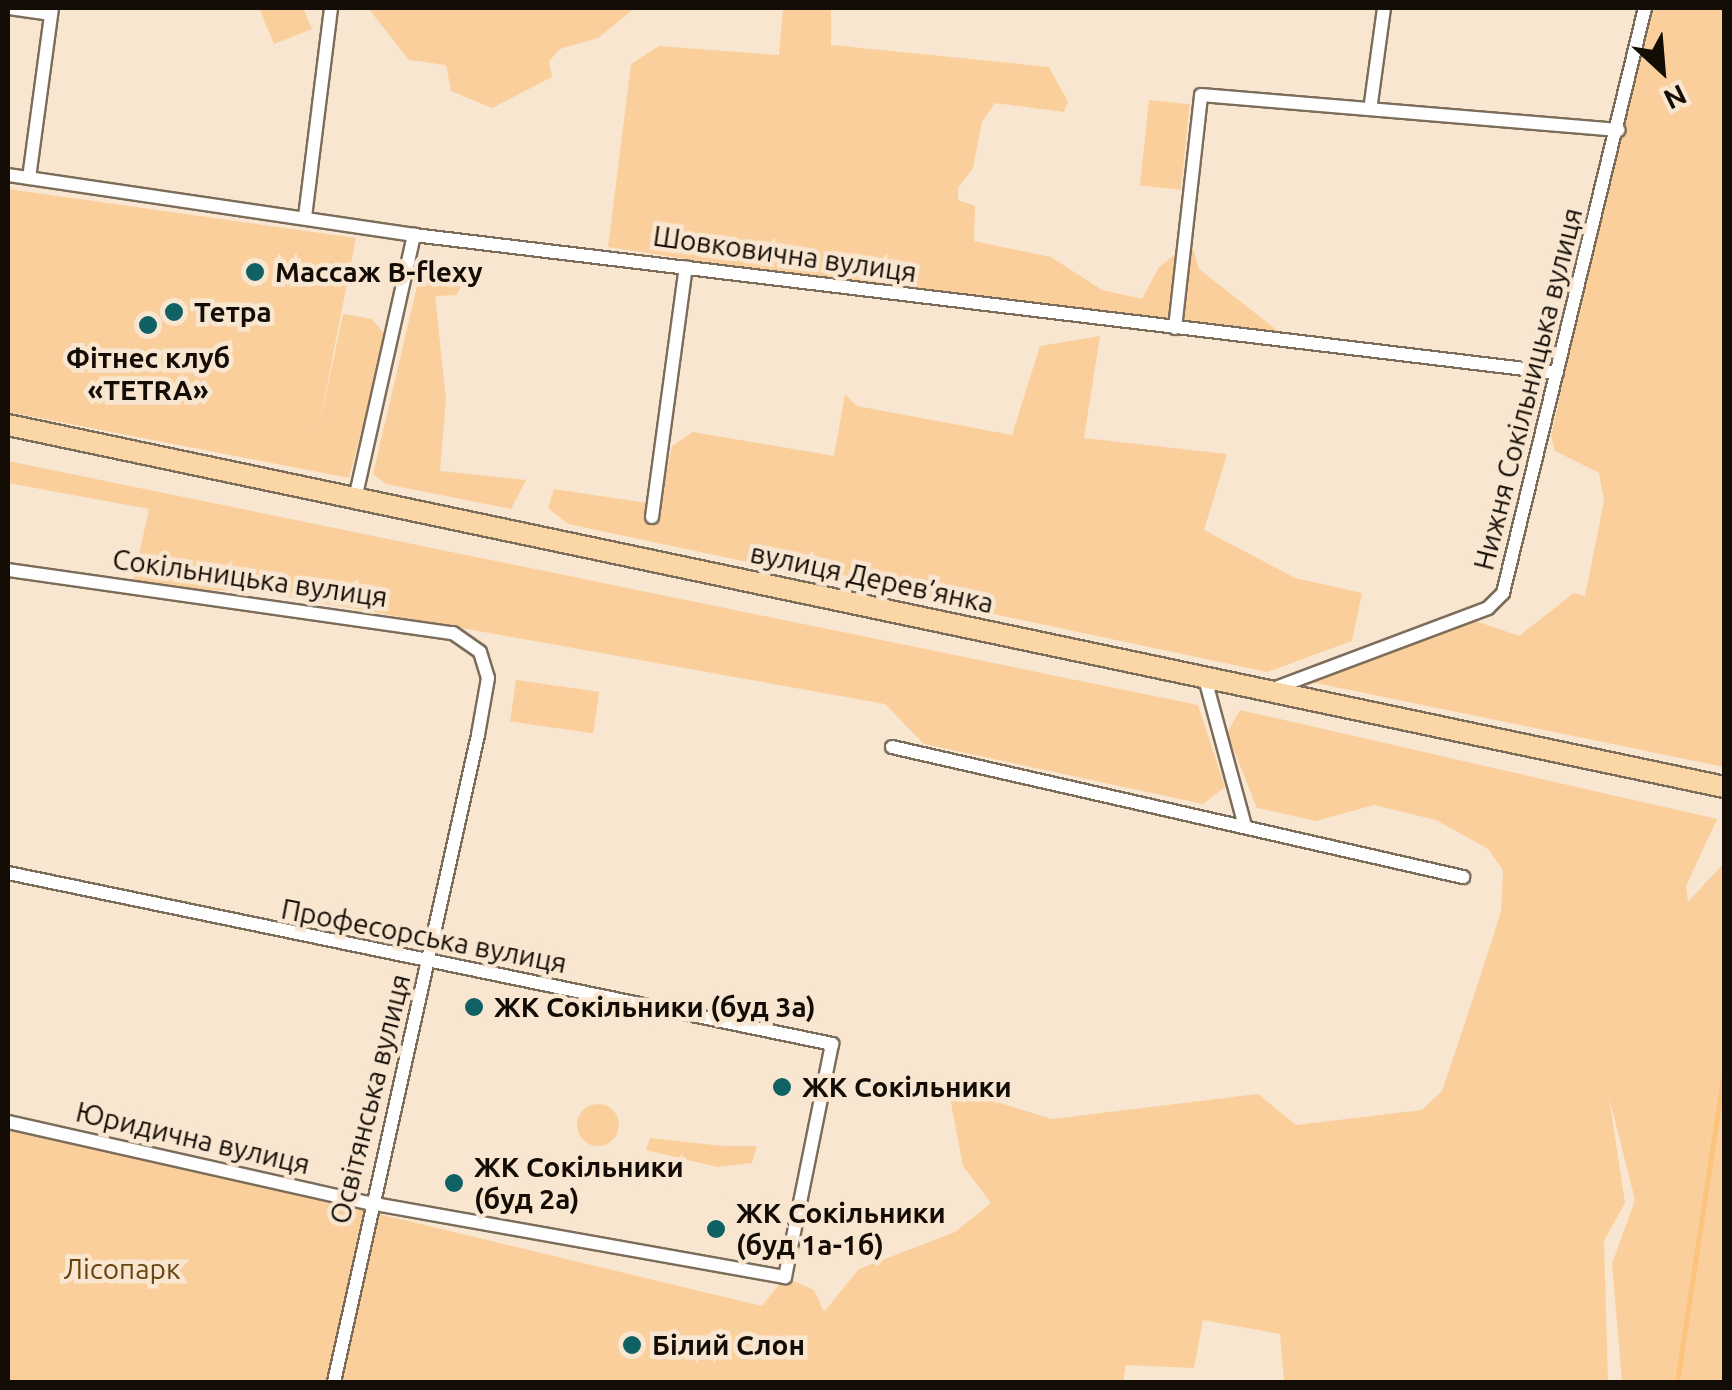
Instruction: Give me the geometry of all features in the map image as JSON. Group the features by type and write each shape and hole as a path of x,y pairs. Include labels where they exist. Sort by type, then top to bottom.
{"main road":[{"name":"вулиця Дерев’янка","path":"8,425 1724,787"}],"street":[{"path":"8,8 51,11 30,178"},
{"path":"305,217 332,8"},
{"path":"1371,103 1384,8"},
{"name":"Нижня Сокільницька вулиця","path":"1269,691 1495,601 1509,579 1646,8"},
{"path":"1175,328 1200,95 1371,103 1619,130"},
{"name":"Шовковична вулиця","path":"8,176 414,235 1557,373"},
{"path":"355,499 414,235"},
{"path":"652,518 686,267"},
{"name":"Сокільницька вулиця","path":"8,570 452,633 480,652"},
{"name":"Освітянська вулиця","path":"334,1382 368,1203 429,962 488,678 480,652"},
{"path":"1204,675 1244,822"},
{"path":"892,746 1244,822 1463,876"},
{"name":"Професорська вулиця","path":"8,873 832,1044"},
{"name":"Юридична вулиця","path":"8,1122 368,1203 785,1277 832,1044"}],"green space":[{"path":"259,8 303,8 312,29 274,44"},
{"path":"368,8 635,8 598,38 560,49 549,61 552,77 492,108 451,91 446,65 409,60"},
{"path":"783,8 831,8 831,45 1049,67 1068,102 1064,112 995,103 982,122 973,168 958,188 958,200 975,206 974,241 1051,257 1102,290 1142,299 1159,267 1191,242 1199,269 1283,335 905,293 608,247 631,64 659,46 779,55"},
{"path":"1646,8 1724,8 1724,767 1311,682 1473,620 1519,636 1574,593 1585,596 1604,501 1599,473 1555,451 1551,436"},
{"path":"1149,100 1190,104 1181,190 1140,186"},
{"name":"Тетра","path":"8,189 356,238 317,436 343,314 372,319 387,337 349,478 8,412"},
{"path":"422,265 464,277 457,295 435,296 446,399 440,471 526,480 511,509 386,484 373,474"},
{"path":"1100,336 1084,438 1227,454 1204,530 1295,578 1362,593 1352,641 1267,672 568,524 548,508 554,489 660,505 672,446 693,432 834,456 845,394 857,406 1012,435 1040,346"},
{"path":"8,461 1198,705 1225,787 1203,804 924,744 885,704 250,590 131,591 149,509 8,483"},
{"path":"516,680 599,692 593,733 510,722"},
{"name":"Лісопарк","path":"1240,710 1717,819 1686,886 1688,902 1724,863 1724,1382 1622,1382 1612,1264 1635,1200 1609,1097 1625,1203 1604,1241 1608,1382 1284,1382 1280,1334 1203,1320 1194,1368 1126,1365 1123,1382 8,1382 8,1125 762,1306 785,1277 814,1290 824,1312 859,1269 955,1232 991,1203 963,1166 948,1087 1052,1119 1258,1094 1296,1125 1422,1110 1442,1091 1463,1029 1501,912 1503,870 1488,849 1436,820 1374,805 1316,821 1257,808 1227,733"},
{"path":"598,1104 613,1110 619,1125 613,1140 598,1146 583,1140 577,1125 583,1110"},
{"path":"650,1138 757,1146 752,1163 717,1167 646,1150"}],"waterway":[{"path":"1677,1382 1724,1073"}],"place":[{"name":"Массаж B-flexy","path":"255,272"},
{"name":"Тетра","path":"174,312"},
{"name":"Фітнес клуб «TETRA»","path":"148,325"},
{"name":"ЖК Сокільники (буд 3а)","path":"474,1007"},
{"name":"ЖК Сокільники","path":"782,1087"},
{"name":"ЖК Сокільники (буд 2а)","path":"454,1183"},
{"name":"ЖК Сокільники (буд 1а-1б)","path":"716,1229"},
{"name":"Білий Слон","path":"632,1345"}]}
